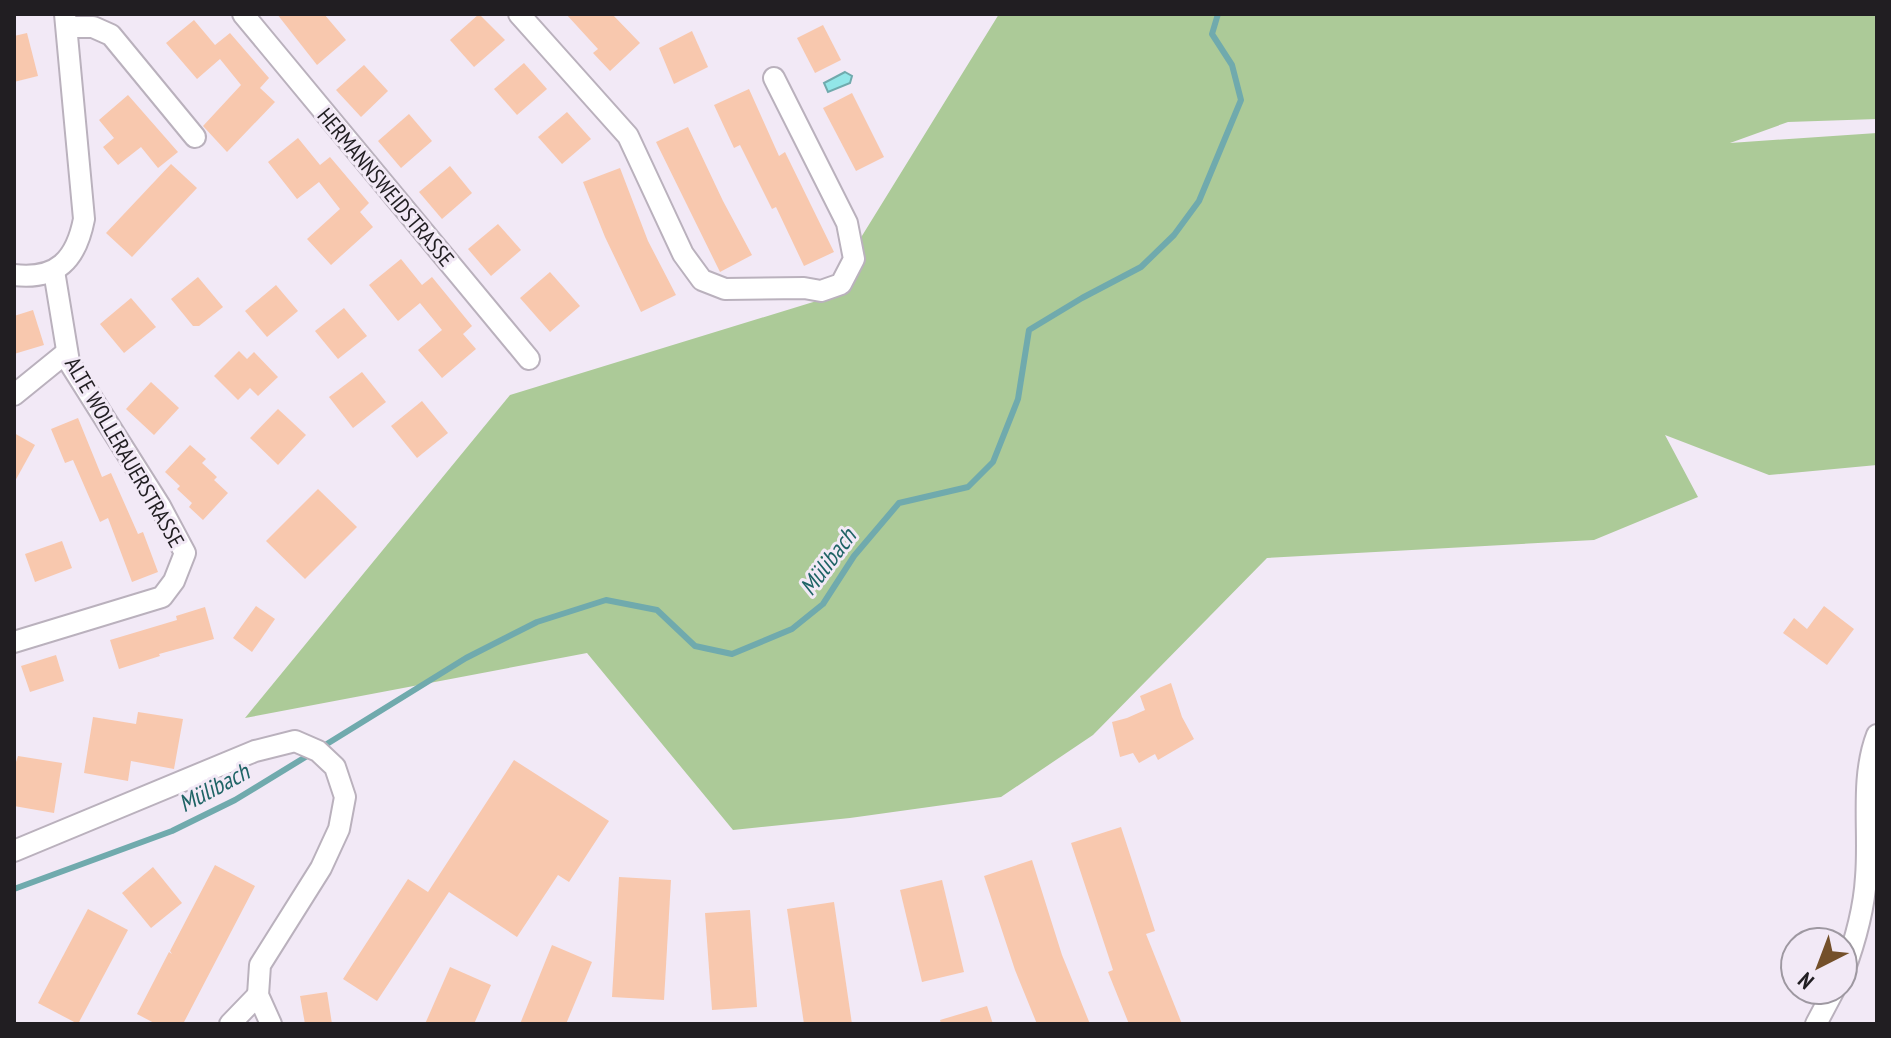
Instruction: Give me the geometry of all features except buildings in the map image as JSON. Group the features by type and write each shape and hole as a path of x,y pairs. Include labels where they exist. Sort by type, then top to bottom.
{"street":[{"name":"HERMANNSWEIDSTRASSE","path":"243,14 529,359"},
{"path":"519,14 628,136 683,254 702,280 725,289 804,288 821,291 841,284 854,259 850,235 847,223 774,78"},
{"path":"14,275 28,277 54,271 61,266 76,246 84,219 66,20 111,35 195,137"},
{"name":"ALTE WOLLERAUERSTRASSE","path":"14,642 162,597 174,581 185,553 160,506 69,362 54,271"},
{"path":"14,395 67,352"},
{"path":"1859,928 1866,878 1869,767 1877,735"},
{"path":"14,851 255,751 295,741 318,751 335,767 345,797 339,829 321,868 260,965 258,995 271,1024"},
{"path":"230,1024 258,995"},
{"path":"1816,1024 1826,1006"}],"green space":[{"path":"999,14 1877,14 1877,119 1788,122 1730,143 1877,133 1877,465 1769,475 1665,435 1698,497 1594,540 1267,558 1093,735 1001,797 733,830 587,653 245,718 510,395 823,299"}],"water":[{"path":"845,72 852,76 850,83 828,92 824,83"}],"waterway":[{"name":"Mülibach","path":"322,747 466,658 537,622 606,600 657,610 695,646 732,654 792,629 823,604 854,556 899,503 968,487 993,462 1018,399 1029,330 1141,267 1174,235 1199,201 1241,100 1232,65 1212,34 1218,14"},
{"name":"Mülibach","path":"14,889 172,831 235,800 312,753"}]}
